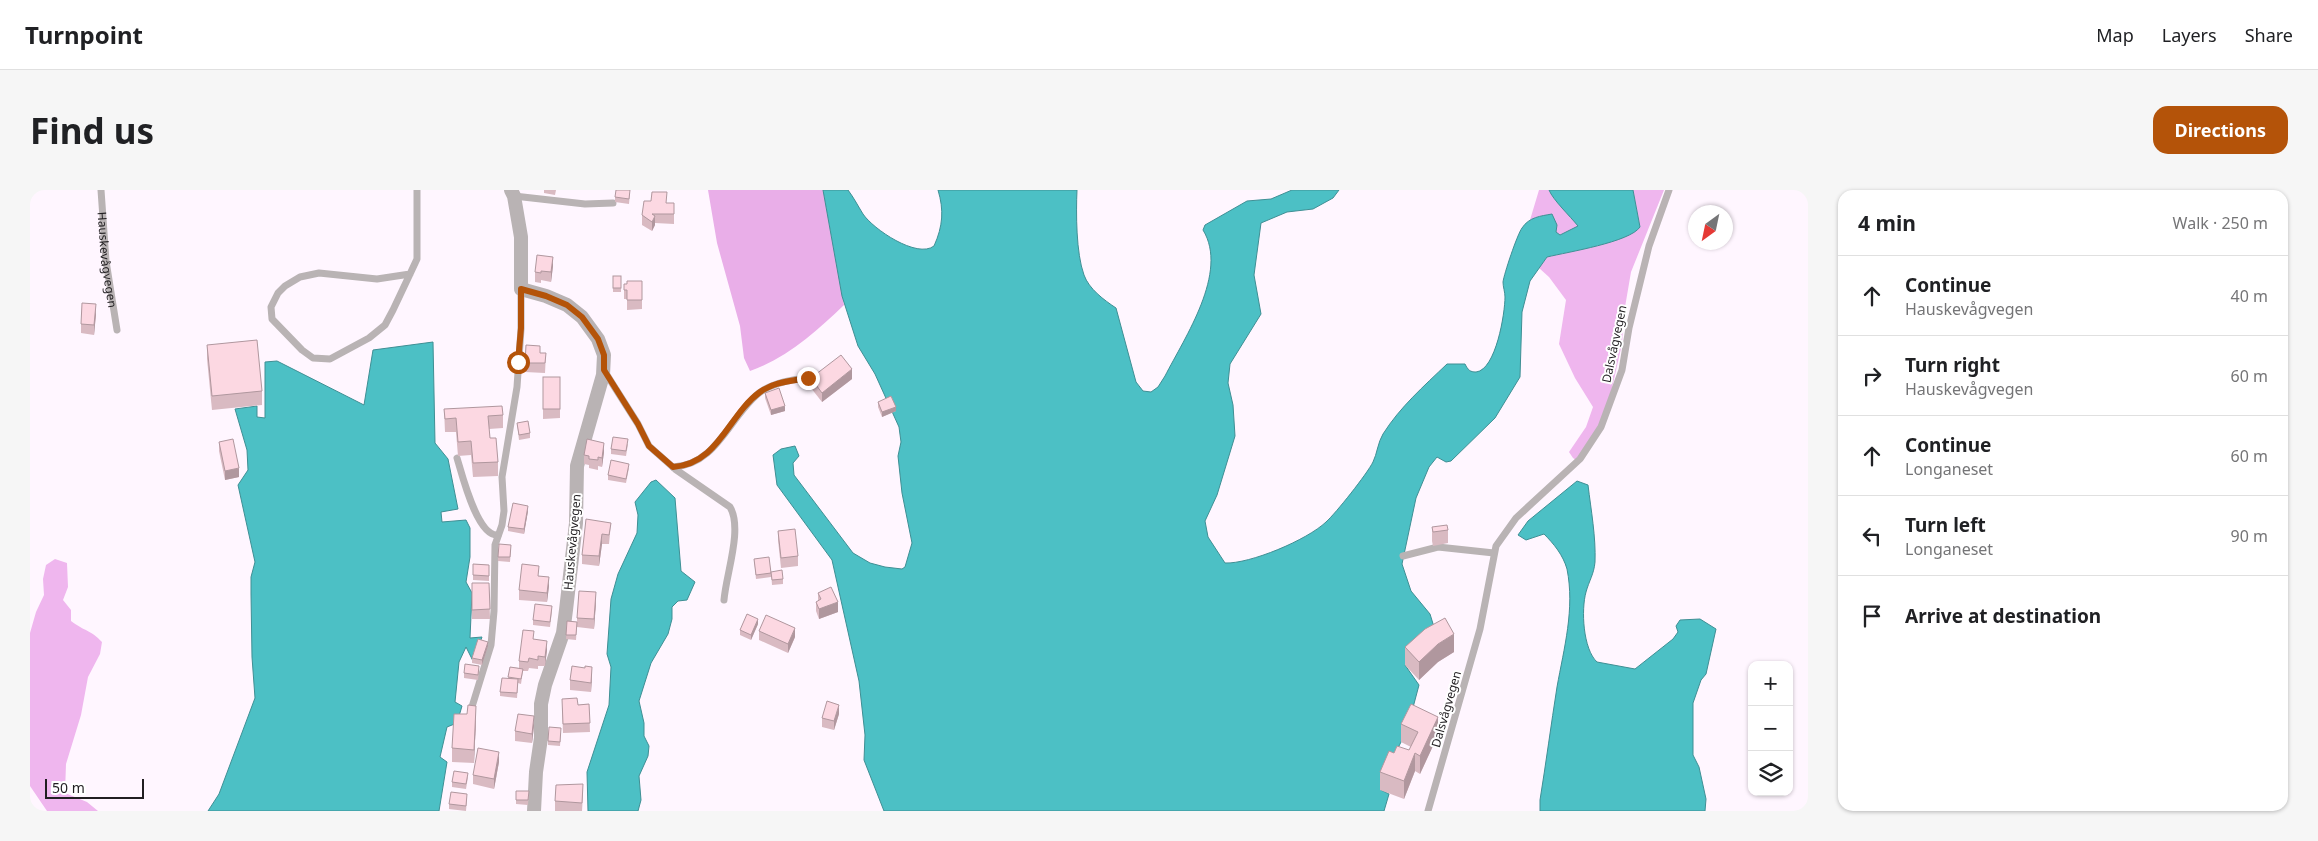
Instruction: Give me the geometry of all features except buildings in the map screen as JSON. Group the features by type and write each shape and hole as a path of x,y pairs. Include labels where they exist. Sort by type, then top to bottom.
{"street":[{"path":"512,193 521,237 521,289"},
{"name":"Hauskevågvegen","path":"521,289 546,296 567,305 582,317 598,339 604,355 604,370 577,466 576,524 566,610 563,633 544,685 534,811"}],"lane":[{"name":"Hauskevågvegen","path":"101,190 106,260 117,330"},
{"path":"410,274 377,279 319,273 300,277 285,286 278,293 271,307 272,319 302,350 313,358 330,359 369,338 385,325 410,274 416,259 418,241 417,190"},
{"name":"Dalsvågvegen","path":"1428,811 1480,629 1494,554 1502,536 1516,518 1580,459 1601,427 1622,370 1629,328 1649,246 1669,190"},
{"path":"512,193 585,204 613,203"},
{"path":"470,710 491,645 494,611 494,545 504,511 502,477 517,387 522,321 521,289"},
{"path":"604,370 638,424 649,446 673,467 730,507 735,516 736,528 724,600"},
{"path":"673,467 694,463 705,455 720,441 759,393 772,385 811,379"},
{"path":"456,458 480,522 489,533 498,535"},
{"path":"1404,556 1438,547 1494,554"}],"shaded area":[{"path":"708,190 823,190 844,305 801,343 776,359 750,371 744,358 740,326 717,243"},
{"path":"1539,190 1549,190 1579,226 1560,235 1530,220"},
{"path":"1633,190 1664,190 1631,272 1624,313 1622,344 1607,410 1599,432 1576,460 1569,452 1586,427 1593,407 1575,378 1559,344 1566,300 1549,277 1539,268 1547,257 1612,242 1634,232 1640,226"},
{"path":"55,559 67,563 68,587 63,600 71,610 71,621 102,642 100,654 88,677 81,715 66,764 65,793 87,802 98,811 47,811 30,786 30,633 36,612 44,595 43,579 46,565"}],"water":[{"path":"823,190 848,190 868,220 885,234 907,246 926,249 934,246 941,225 942,211 938,190 1077,190 1078,245 1084,275 1093,289 1116,308 1136,382 1143,391 1151,392 1158,387 1183,343 1193,324 1208,284 1211,265 1210,247 1203,230 1205,225 1247,201 1271,199 1292,190 1339,190 1333,198 1313,209 1287,212 1261,223 1254,275 1261,314 1230,364 1228,383 1233,405 1235,436 1217,495 1205,521 1208,537 1225,563 1249,560 1278,550 1317,529 1337,511 1365,475 1373,462 1381,437 1405,406 1430,380 1447,364 1465,364 1469,370 1474,372 1483,369 1489,362 1498,340 1505,305 1503,282 1508,263 1522,228 1532,219 1552,214 1557,225 1556,232 1560,235 1578,226 1549,190 1633,190 1640,227 1634,232 1612,242 1547,257 1530,281 1522,312 1520,377 1495,418 1451,461 1446,462 1437,457 1429,467 1416,498 1402,564 1411,591 1430,614 1438,640 1405,665 1419,685 1407,730 1385,774 1381,790 1389,794 1384,811 884,811 864,760 865,735 859,681 832,560 777,485 773,455 781,449 795,446 799,456 793,463 794,475 853,553 870,563 902,569 905,567 912,543 902,493 898,456 901,442 899,427 875,374 858,346 842,296"},
{"path":"433,342 435,443 448,459 458,509 441,512 442,522 466,520 470,528 470,557 466,582 472,593 470,638 482,637 473,661 466,647 459,662 455,702 462,706 457,723 447,727 440,757 447,762 439,811 208,811 219,794 255,698 252,657 251,577 255,562 238,485 248,470 247,450 235,409 257,406 257,417 265,418 265,362 277,361 364,405 373,350"},
{"path":"656,480 675,498 681,571 695,582 687,600 678,601 672,607 672,619 668,634 651,663 639,701 644,723 644,736 649,746 648,756 639,776 641,800 638,811 588,811 587,772 609,705 611,667 607,654 611,599 618,574 637,533 638,515 635,502 651,482"},
{"path":"1577,481 1588,485 1593,524 1595,562 1584,600 1584,629 1592,656 1597,662 1635,669 1673,639 1678,632 1676,626 1680,620 1700,619 1716,629 1706,674 1701,680 1693,703 1693,755 1699,767 1706,799 1705,811 1540,811 1555,701 1568,628 1569,584 1567,569 1563,559 1544,534 1526,540 1518,535 1528,521"}],"route":[{"path":"518,362 522,306 521,289 546,296 567,305 582,317 598,339 604,355 604,370 638,424 649,446 673,467 694,463 705,455 720,441 740,414 759,393 772,385 808,378"}]}
